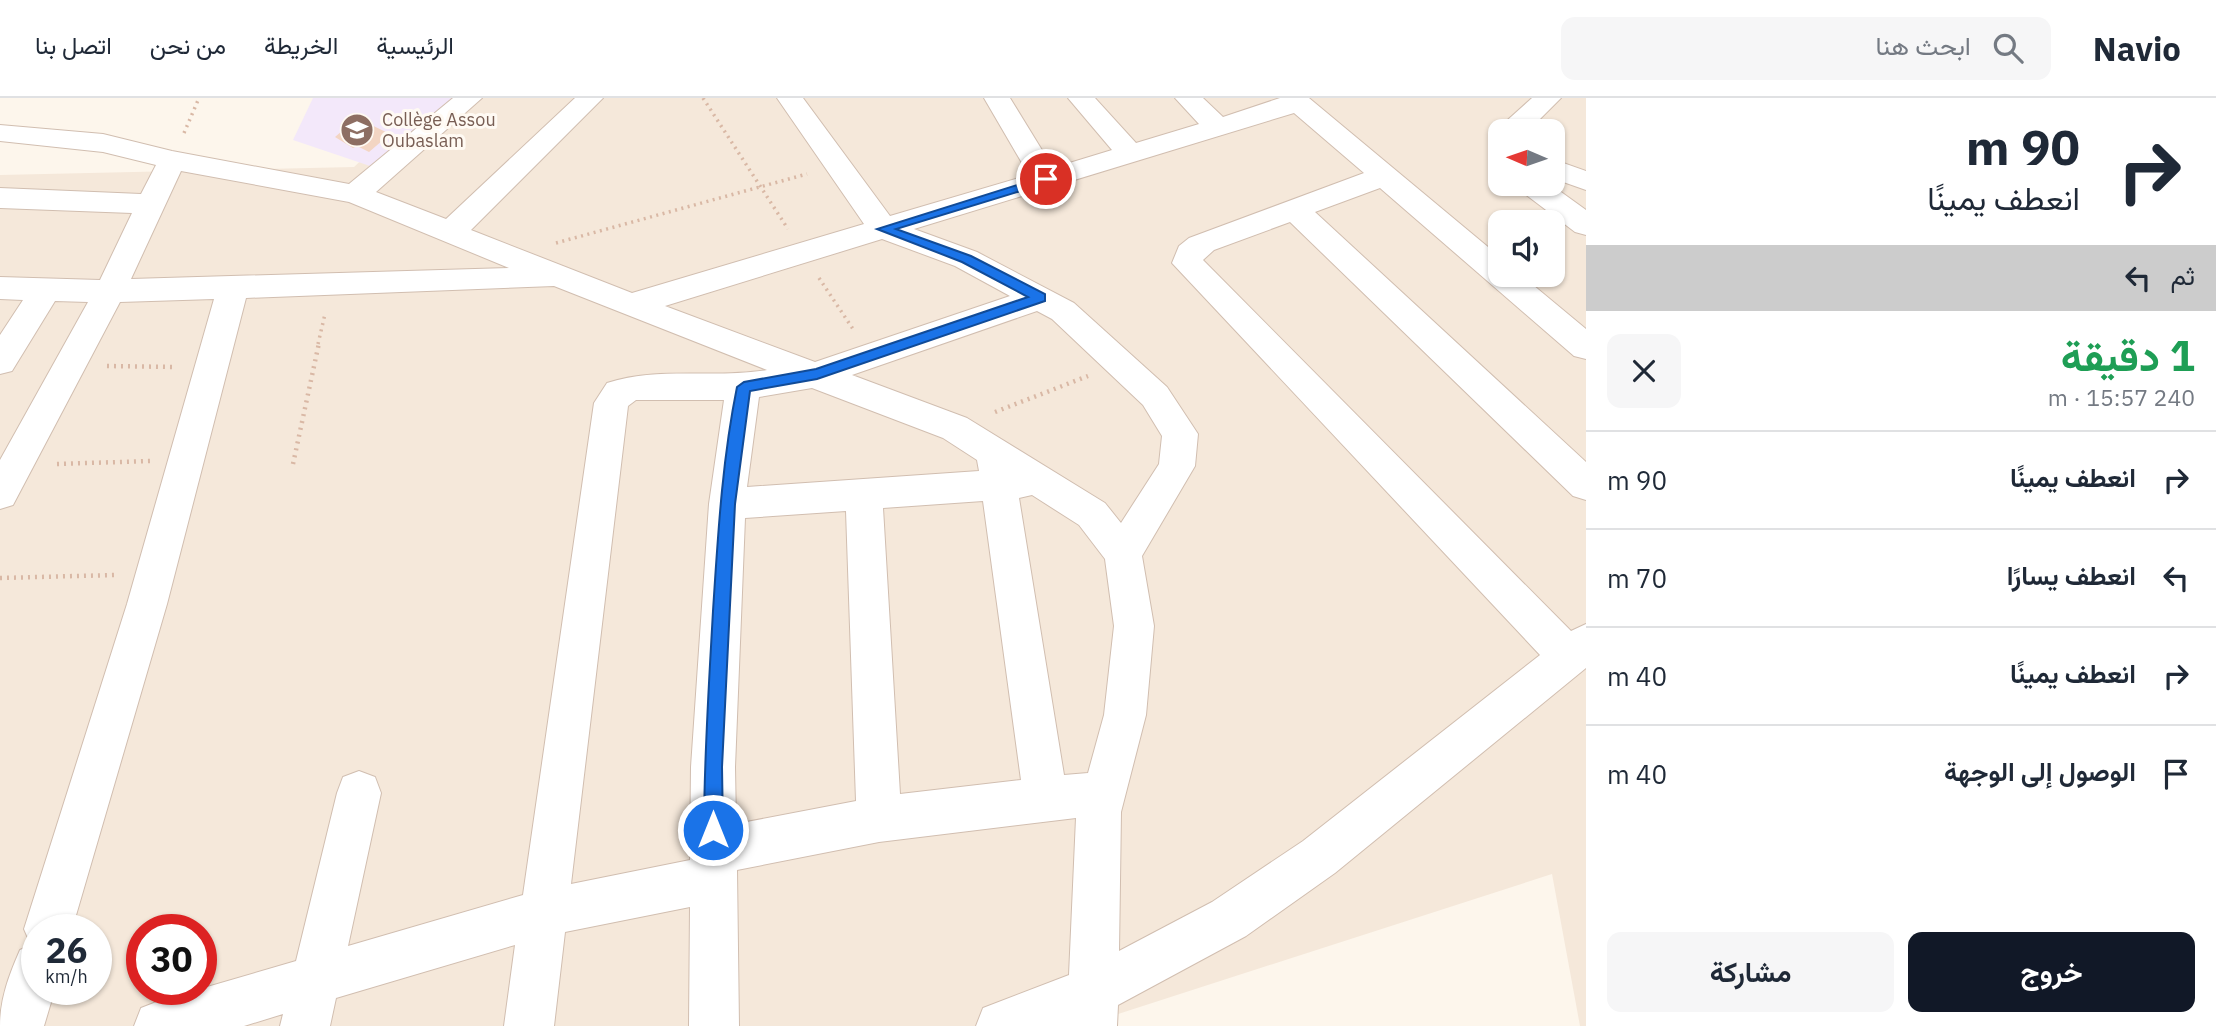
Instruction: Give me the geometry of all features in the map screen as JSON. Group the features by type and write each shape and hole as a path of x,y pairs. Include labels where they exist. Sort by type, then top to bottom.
{"street":[{"path":"355,194 469,98"},
{"path":"449,234 590,98"},
{"path":"790,98 883,229 966,259 1063,311 1155,397 1180,434 1177,467 1123,554"},
{"path":"997,98 1046,179"},
{"path":"1081,98 1131,154"},
{"path":"1188,98 1219,128"},
{"path":"1525,119 1548,98"},
{"path":"630,305 1219,128 1296,100 1488,264"},
{"path":"0,133 103,143 172,160 355,194 630,305 955,428 996,469 1046,799"},
{"path":"0,494 110,290 172,160"},
{"path":"1565,173 1586,181"},
{"path":"1001,1026 1091,1009 1229,919 1319,857 1577,650 1187,263 1187,255 1193,248 1384,176"},
{"path":"1547,196 1586,225"},
{"path":"0,198 150,204"},
{"path":"1294,209 1586,485"},
{"path":"0,288 110,290 561,278"},
{"path":"53,914 155,574 233,287"},
{"path":"1515,287 1586,347"},
{"path":"0,362 46,290"},
{"path":"529,1026 611,403 619,392 636,387 744,387 817,374 1040,298"},
{"path":"714,1026 713,767 727,504 735,432 744,387"},
{"path":"727,504 864,495 996,469 1042,481 1092,513 1123,554 1134,625 1125,715 1099,812 1091,1009"},
{"path":"864,495 879,818"},
{"path":"305,1026 359,793"},
{"path":"159,1026 542,913 879,818 1104,793"},
{"path":"19,1026 25,1005"}],"path":[{"path":"172,160 200,98"},
{"path":"508,257 838,166"},
{"path":"293,464 332,285"},
{"path":"955,428 1120,364"},
{"path":"16,465 186,460"},
{"path":"0,578 155,574"}],"shaded area":[{"name":"Collège Assou Oubaslam","path":"313,98 453,98 370,166 293,140"},
{"path":"428,98 1586,98 1586,1026 1580,1026 1552,874 1081,1026 0,1026 0,175 354,167"}],"building":[{"path":"357,118 390,134 369,152 357,146 353,148 335,137"}],"place":[{"name":"Collège Assou Oubaslam","path":"357,130"}],"route":[{"path":"713,830 713,767 727,504 735,432 744,387 817,374 1040,298 966,259 883,229 1046,179"}]}
